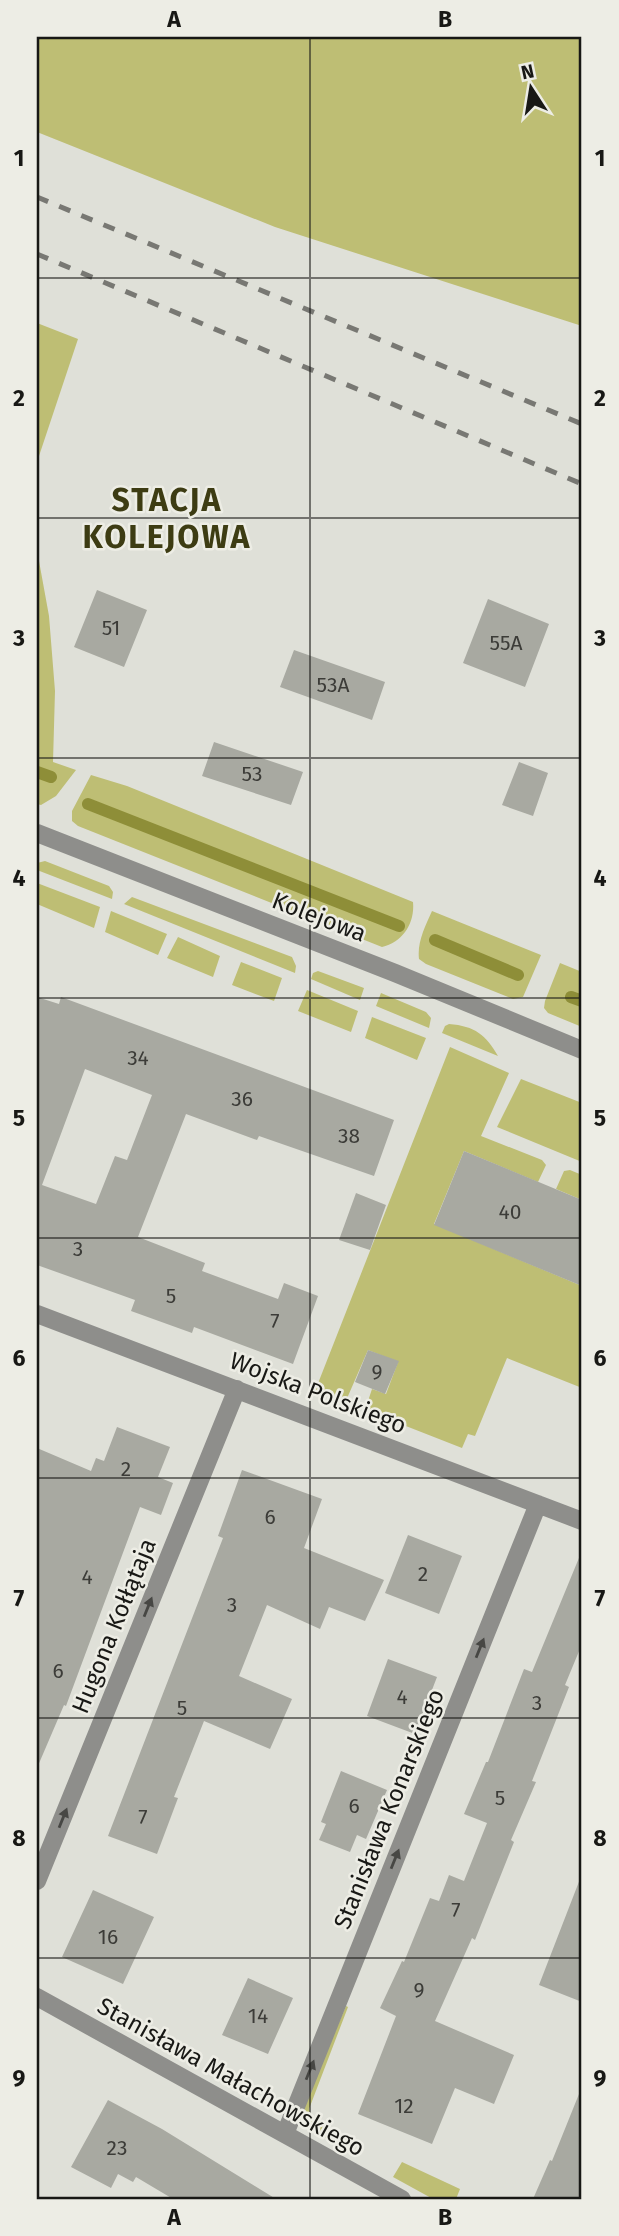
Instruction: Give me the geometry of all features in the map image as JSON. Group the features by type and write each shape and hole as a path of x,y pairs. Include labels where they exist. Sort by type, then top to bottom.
{"street":[{"name":"Kolejowa","path":"37,833 383,968 582,1050"},
{"name":"Wojska Polskiego","path":"37,1314 582,1521"},
{"name":"Hugona Kołłątaja","path":"37,1881 237,1389"},
{"name":"Stanisława Konarskiego","path":"285,2134 538,1504"},
{"name":"Stanisława Małachowskiego","path":"37,1997 402,2199"}],"shaded area":[{"path":"37,37 582,37 582,326 275,227 37,132"},
{"path":"37,323 78,339 37,462"},
{"path":"37,550 49,616 55,691 53,762 76,770 56,796 41,805 37,804"},
{"path":"91,775 127,786 413,902 410,924 396,941 382,947 78,826 72,821 72,811"},
{"path":"45,861 109,886 113,892 112,899 37,870 37,863"},
{"path":"37,883 100,907 94,928 37,904"},
{"path":"132,897 292,957 296,966 295,973 124,904"},
{"path":"111,911 167,934 158,955 105,932"},
{"path":"432,911 541,955 523,997 513,999 419,959 420,941"},
{"path":"178,937 220,956 213,977 167,958"},
{"path":"241,962 282,978 274,1001 232,985"},
{"path":"560,963 582,972 582,1027 548,1013 544,1008"},
{"path":"318,971 364,988 360,1000 311,979 313,973"},
{"path":"307,990 358,1011 351,1032 298,1011"},
{"path":"381,993 426,1012 431,1018 429,1028 376,1006"},
{"path":"372,1017 426,1038 417,1060 365,1038"},
{"path":"449,1024 473,1029 489,1042 498,1056 442,1033"},
{"path":"450,1047 509,1073 481,1136 542,1160 546,1165 538,1182 464,1151 434,1224 582,1286 582,1388 507,1358 475,1436 468,1434 462,1448 365,1410 372,1389 386,1394 398,1362 368,1350 345,1403 315,1391"},
{"path":"521,1079 582,1103 582,1162 497,1127"},
{"path":"570,1170 582,1175 582,1200 556,1189 564,1171"},
{"path":"346,2006 348,2007 309,2109 313,2121 350,2138 345,2148 306,2128 302,2110"},
{"path":"402,2162 460,2189 456,2199 433,2199 393,2177"}],"building":[{"path":"97,590 147,610 124,667 74,647"},
{"path":"488,599 549,624 525,687 463,663"},
{"path":"294,650 385,682 372,720 280,687"},
{"path":"214,742 303,772 291,805 202,776"},
{"path":"519,762 548,773 533,816 502,805"},
{"path":"37,997 59,1004 61,997 394,1120 374,1176 259,1136 257,1140 186,1114 138,1237 205,1263 202,1271 278,1299 284,1283 318,1296 293,1364 194,1327 192,1333 131,1311 135,1300 37,1265","holes":["85,1069 152,1095 127,1160 115,1156 96,1204 42,1185"]},
{"path":"464,1151 582,1200 582,1286 434,1225"},
{"path":"356,1193 386,1205 370,1250 339,1240"},
{"path":"368,1350 399,1361 385,1394 355,1382"},
{"path":"117,1427 170,1447 158,1477 173,1483 161,1515 140,1507 66,1706 64,1705 37,1768 37,1448 91,1471 96,1458 104,1461"},
{"path":"242,1470 322,1499 304,1548 384,1580 365,1621 329,1607 320,1629 267,1605 239,1676 292,1699 270,1749 204,1721 174,1797 178,1798 157,1854 108,1836 223,1538 218,1536"},
{"path":"408,1535 462,1556 439,1614 385,1593"},
{"path":"581,1553 582,1644 565,1685 569,1687 532,1781 536,1782 511,1840 514,1842 475,1940 472,1938 435,2021 514,2055 494,2104 455,2088 432,2144 358,2114 396,2016 380,2008 402,1961 404,1962 430,1898 439,1901 449,1875 464,1881 487,1823 464,1814 488,1762 524,1669 532,1672"},
{"path":"388,1659 437,1677 415,1734 367,1716"},
{"path":"341,1771 387,1790 366,1839 357,1835 350,1852 319,1840 326,1824 321,1822"},
{"path":"582,1879 582,2002 539,1985"},
{"path":"93,1890 154,1917 123,1984 62,1957"},
{"path":"248,1978 293,1998 268,2054 222,2035"},
{"path":"581,2089 582,2199 533,2199 550,2160 552,2161"},
{"path":"108,2100 162,2129 276,2199 173,2199 136,2177 133,2182 118,2174 111,2188 71,2167"}],"waterway":[{"path":"37,772 51,777"},
{"path":"88,804 399,926"},
{"path":"435,940 518,975"},
{"path":"571,997 582,1001"}],"railway":[{"path":"37,197 582,424"},
{"path":"37,254 582,484"}],"district":[{"name":"STACJA KOLEJOWA","path":"167,518"}]}
